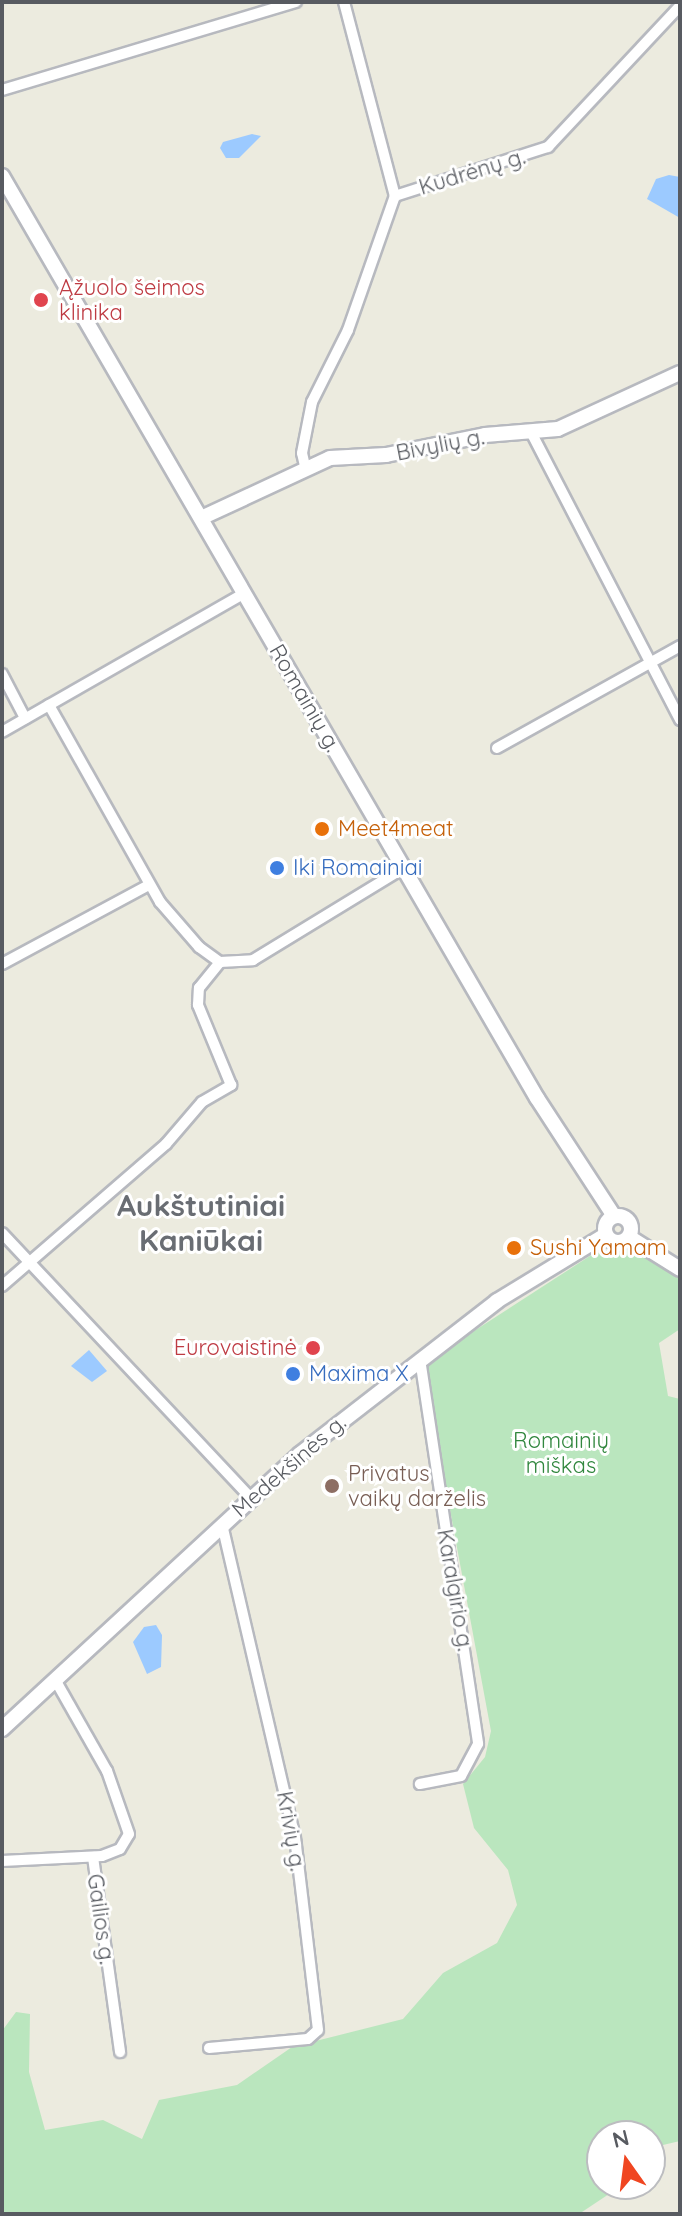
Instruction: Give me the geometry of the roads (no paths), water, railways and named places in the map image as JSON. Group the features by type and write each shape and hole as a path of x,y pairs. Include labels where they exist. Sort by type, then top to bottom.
{"main road":[{"name":"Romainių g.","path":"2,176 537,1098 614,1216"},
{"name":"Bivylių g.","path":"201,518 305,466 485,435 532,434 558,429 680,373"},
{"path":"614,1216 630,1224 629,1237 616,1243 605,1235 604,1226 614,1216"},
{"name":"Medekšinės g.","path":"4,1731 251,1498 420,1359 497,1301 605,1235"},
{"path":"629,1237 677,1263"}],"street":[{"path":"2,90 296,2"},
{"path":"344,2 395,196"},
{"name":"Kudrėnų g.","path":"305,466 302,453 312,402 348,330 395,196 548,147 680,6"},
{"path":"532,434 653,661 680,720"},
{"path":"2,732 245,593"},
{"path":"497,748 680,646"},
{"path":"2,674 25,718"},
{"path":"49,705 149,885 179,927 220,962 253,960 404,868"},
{"path":"2,964 149,885"},
{"path":"2,1286 29,1267 185,1126 202,1102 231,1085 198,1005 199,988 220,962"},
{"path":"2,1233 29,1267 251,1498"},
{"name":"Karalgirio g.","path":"420,1359 478,1744 461,1776 420,1784"},
{"name":"Krivių g.","path":"209,2048 308,2039 318,2030 295,1838 222,1524"},
{"name":"Gailios g.","path":"57,1683 107,1771 129,1834 120,1849 93,1857 120,2052"},
{"path":"2,1861 93,1857"}],"water":[{"path":"252,134 261,136 239,158 226,158 220,148 223,142"},
{"path":"669,175 680,177 680,218 647,199 656,179"},
{"path":"89,1350 107,1371 92,1382 71,1366"},
{"path":"156,1625 162,1635 161,1667 147,1674 133,1642 144,1627"}],"place":[{"name":"Ąžuolo šeimos klinika","path":"41,300"},
{"name":"Meet4meat","path":"322,829"},
{"name":"Iki Romainiai","path":"277,868"},
{"name":"Sushi Yamam","path":"514,1248"},
{"name":"Eurovaistinė","path":"313,1348"},
{"name":"Maxima X","path":"293,1374"},
{"name":"Privatus vaikų darželis","path":"332,1486"}],"district":[{"name":"Aukštutiniai Kaniūkai","path":"201,1222"}],"park label":[{"name":"Romainių miškas","path":"561,1452"}]}
